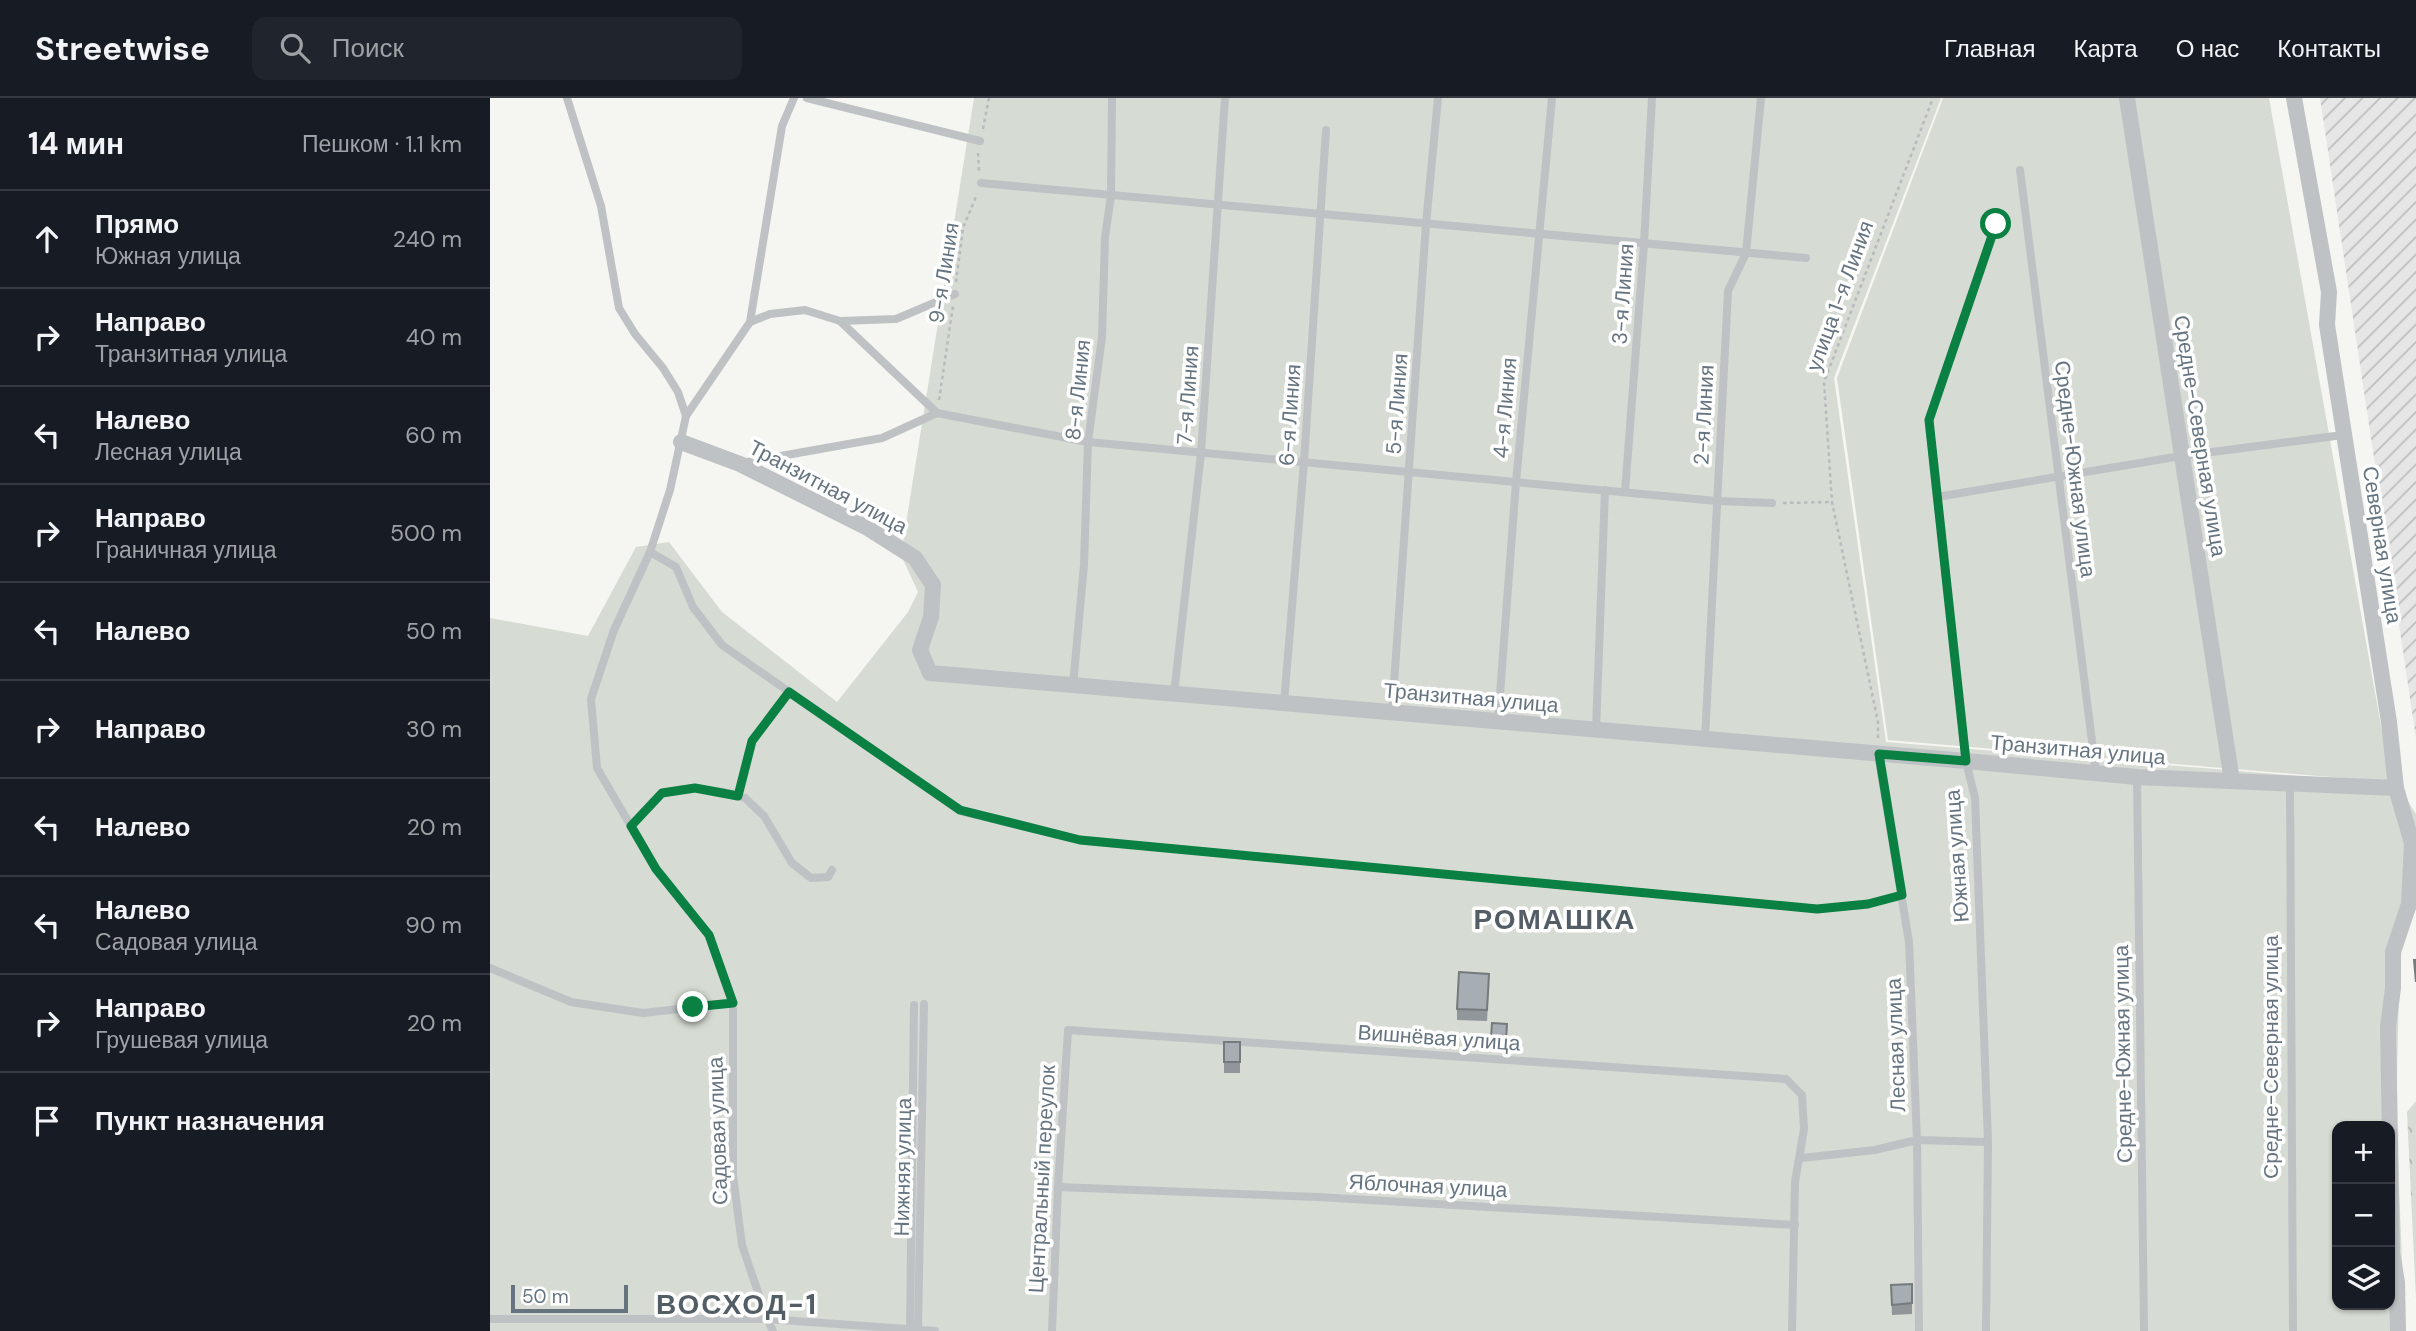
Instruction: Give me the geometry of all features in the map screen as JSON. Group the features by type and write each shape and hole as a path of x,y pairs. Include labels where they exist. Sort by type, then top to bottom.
{"street":[{"name":"Средне-Северная улица","path":"2127,98 2232,781"},
{"name":"Северная улица","path":"2294,98 2329,292 2327,325 2389,722 2396,788 2413,831 2409,904 2393,952 2393,988 2388,1027 2392,1253 2398,1282 2398,1331"},
{"name":"Транзитная улица","path":"681,442 740,464 866,527 915,558 933,585 930,617 920,650 930,673 1705,739 1879,757 1966,761 2137,777 2396,788"}],"lane":[{"path":"567,98 601,206 619,308 678,392 686,416"},
{"path":"686,416 750,322 782,126 794,98"},
{"path":"807,98 981,141"},
{"name":"8-я Линия","path":"1073,685 1084,565 1088,442 1102,337 1105,237 1111,196 1112,98"},
{"name":"7-я Линия","path":"1174,694 1201,453 1225,98"},
{"name":"5-я Линия","path":"1392,712 1426,224 1438,98"},
{"name":"4-я Линия","path":"1498,721 1516,482 1552,98"},
{"name":"3-я Линия","path":"1625,492 1652,98"},
{"name":"2-я Линия","path":"1705,739 1728,291 1746,253 1761,98"},
{"name":"6-я Линия","path":"1284,703 1304,462 1326,130"},
{"name":"Средне-Южная улица","path":"2020,170 2096,773"},
{"path":"981,183 1806,258"},
{"name":"Южная улица","path":"1986,1331 1988,1143 1975,798 1966,761 1929,420 1996,224"},
{"path":"750,322 771,314 805,310 840,321 896,318 955,294"},
{"path":"840,321 937,413 1088,442 1717,501 1772,503"},
{"path":"740,464 882,438 937,413"},
{"name":"Садовая улица","path":"686,416 670,491 650,552 614,630 591,699 597,768 656,869 709,935 733,1003 733,1175 742,1245 773,1331"},
{"path":"1937,497 2181,456 2343,435"},
{"path":"1596,730 1605,491"},
{"path":"650,552 676,567 693,607 722,645 960,810 1080,840 1817,909 1868,904 1902,895"},
{"name":"Лесная улица","path":"1879,757 1909,942 1917,1140 1919,1331"},
{"name":"Средне-Южная улица","path":"2137,777 2144,1331"},
{"name":"Средне-Северная улица","path":"2290,783 2293,1331"},
{"path":"631,826 662,793 695,788 738,796 745,798 764,816 792,863 811,878 828,877 832,870"},
{"path":"490,968 571,1002 643,1013 733,1003"},
{"path":"915,1330 919,1004"},
{"name":"Вишнёвая улица","path":"1068,1030 1786,1079 1801,1095 1804,1129 1801,1158"},
{"name":"Центральный переулок","path":"1052,1331 1068,1030"},
{"path":"1791,1331 1794,1306 1792,1264 1795,1182 1801,1158 1875,1150 1917,1140 1988,1143"},
{"name":"Яблочная улица","path":"1058,1187 1331,1198 1795,1225"},
{"path":"490,1319 767,1319 935,1331"}],"path":[{"name":"9-я Линия","path":"937,413 963,228 981,183 977,158 989,98"},
{"name":"улица 1-я Линия","path":"1879,757 1878,722 1832,502 1824,382 1933,98"},
{"path":"1772,503 1832,502"},
{"path":"738,796 752,741 789,692"}],"shaded area":[{"path":"2320,98 2416,98 2416,738"}],"green space":[{"path":"974,98 1941,98 1834,378 1886,742 2397,784 2416,814 2416,909 2400,950 2396,1117 2405,1331 490,1331 490,618 588,636 636,547 669,542 722,612 837,702 908,612 918,592 901,555"},
{"path":"1943,98 2269,98 2391,782 1888,740 1837,378"},
{"path":"2416,1101 2416,1299 2407,1112"}],"building":[{"path":"1459,972 1489,974 1487,1010 1457,1009"},
{"path":"1492,1023 1507,1024 1506,1040 1491,1038"},
{"path":"1224,1042 1240,1042 1240,1062 1224,1062"},
{"path":"1912,1284 1912,1303 1892,1305 1891,1285"}],"district":[{"name":"РОМАШКА","path":"1555,919"},
{"name":"ВОСХОД-1","path":"737,1304"}],"route":[{"path":"693,1007 733,1003 709,935 656,869 631,826 662,793 695,788 738,796 752,741 789,692 960,810 1080,840 1817,909 1868,904 1902,895 1879,754 1966,761 1929,420 1996,224"}]}
